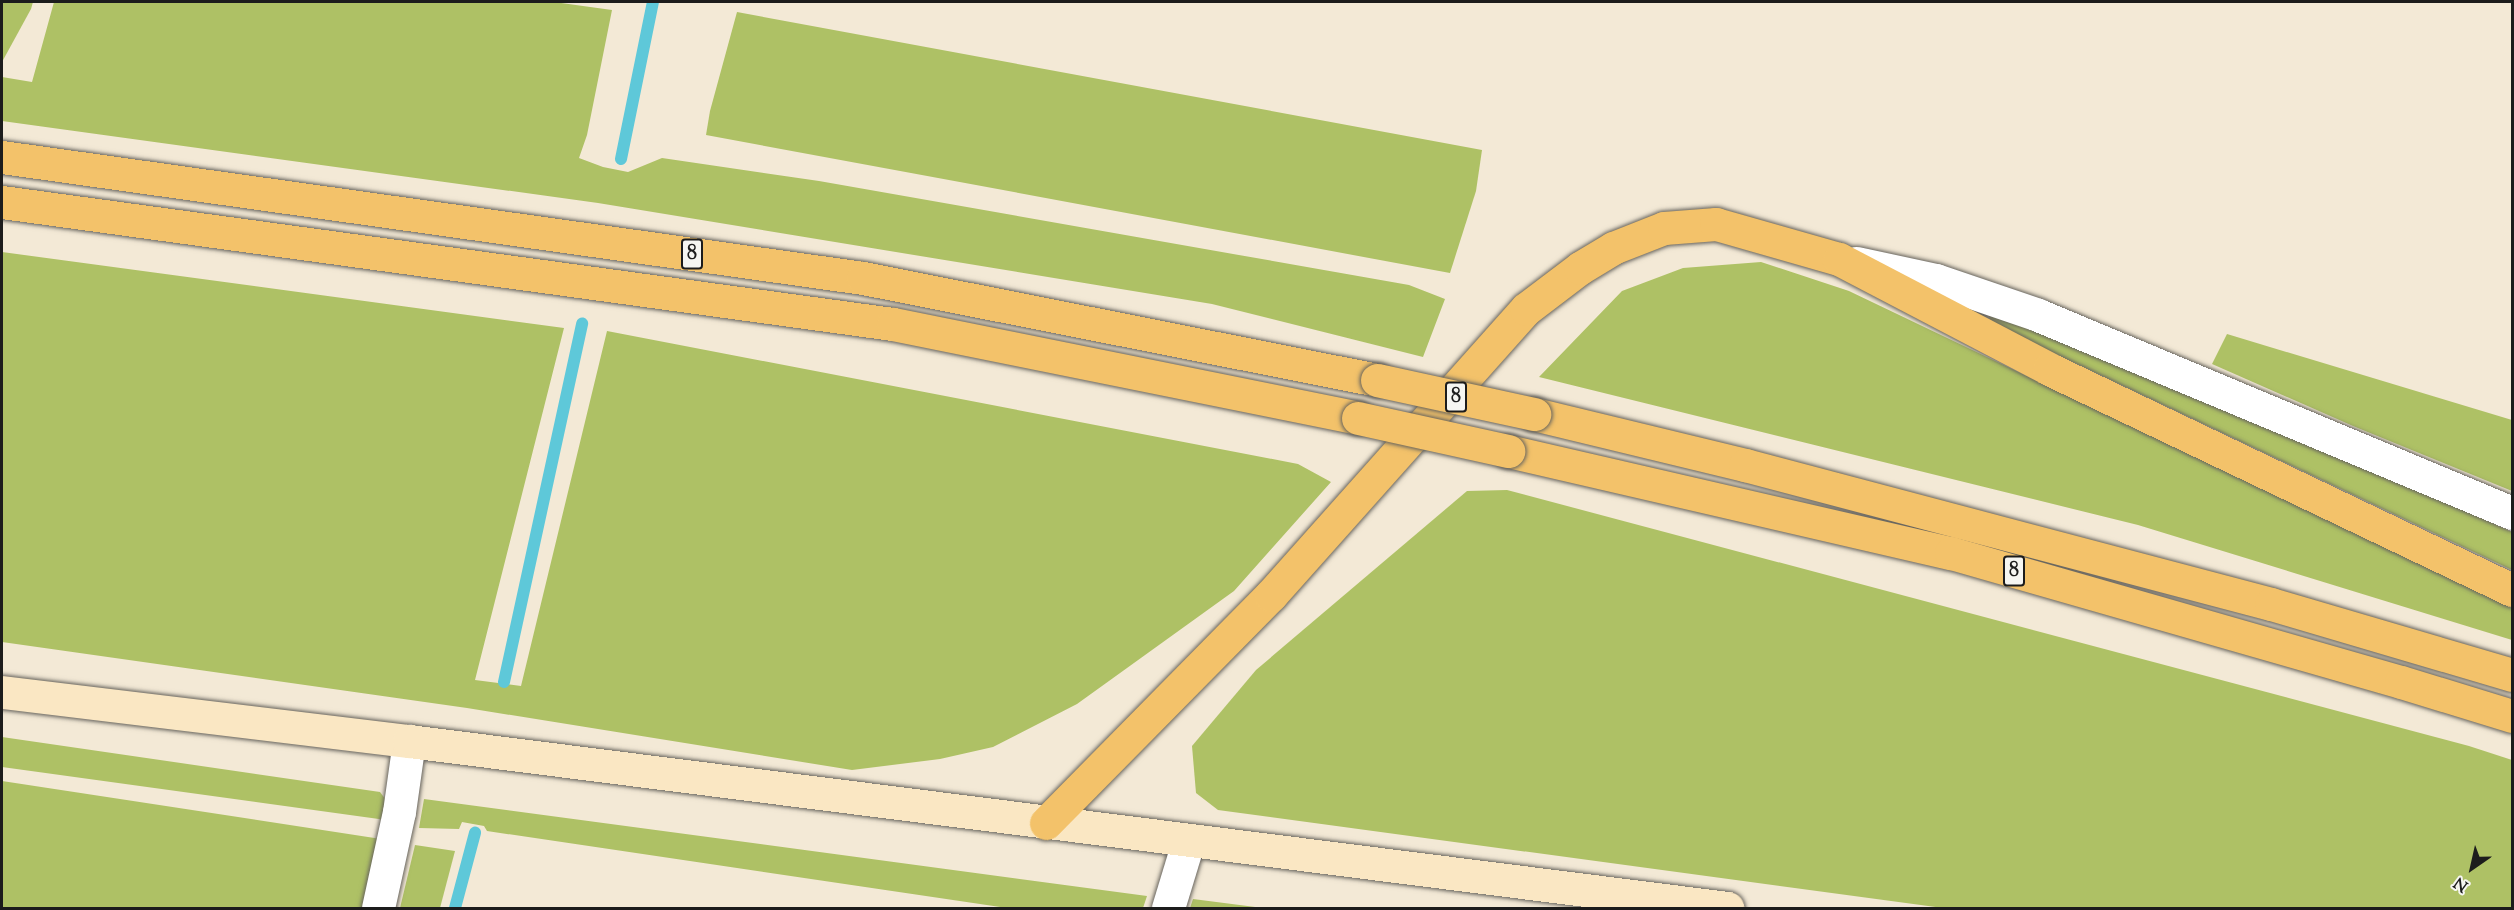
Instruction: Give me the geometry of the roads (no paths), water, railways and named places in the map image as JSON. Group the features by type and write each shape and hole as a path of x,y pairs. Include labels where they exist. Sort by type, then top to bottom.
{"highway":[{"name":"8","path":"2,158 863,278 1377,380 1534,414 1745,465 2191,583 2512,675"},
{"name":"8","path":"2,202 893,324 1358,418 1951,553 2390,678 2512,716"},
{"path":"1046,823 1271,595 1526,309 1580,268 1613,248 1664,228 1716,224 1839,259 2049,369 2512,590"}],"main road":[{"path":"2,692 409,741 1727,909"}],"street":[{"path":"1839,259 1936,280 2038,315 2512,513"},
{"path":"378,909 399,812 409,741"},
{"path":"1168,909 1188,842"}],"waterway":[{"path":"621,159 653,2"},
{"path":"504,682 582,323"},
{"path":"455,908 475,833"}]}
